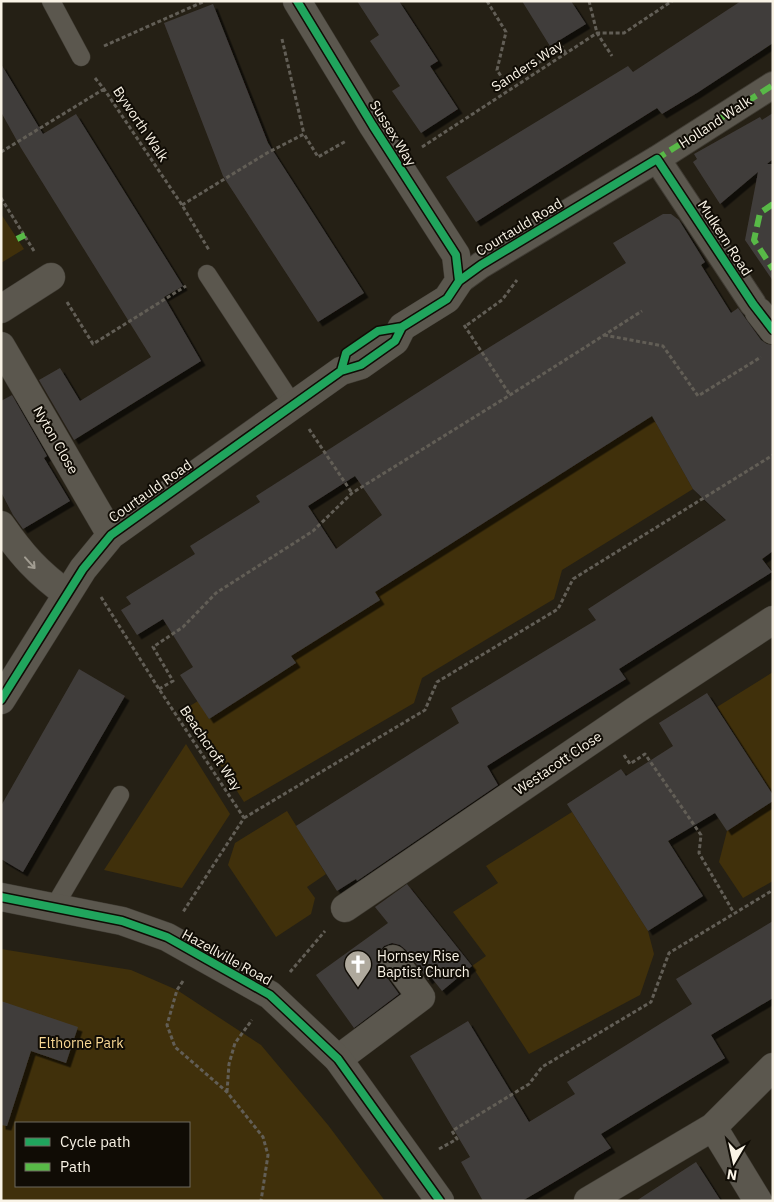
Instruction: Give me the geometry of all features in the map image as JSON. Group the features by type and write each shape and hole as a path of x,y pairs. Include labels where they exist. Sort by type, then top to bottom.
{"street":[{"name":"Sussex Way","path":"298,3 373,126 456,255 459,281"},
{"name":"Holland Walk","path":"657,159 773,85"},
{"name":"Courtauld Road","path":"1,700 66,594 83,569 111,535 342,371 361,365 395,341 402,327 447,299 459,281 495,256 657,159"},
{"name":"Mulkern Road","path":"657,159 766,326"},
{"path":"1,309 51,277"},
{"name":"Nyton Close","path":"1,346 111,535"},
{"path":"1,525 20,552 38,571 66,594"},
{"name":"Westacott Close","path":"344,908 773,620"},
{"name":"Hazellville Road","path":"1,897 122,921 166,938 270,995 338,1059 440,1201"},
{"path":"338,1059 421,997 393,959"},
{"path":"588,1201 713,1127 773,1068"},
{"path":"713,1127 758,1201"}],"lane":[{"path":"51,1 80,57"},
{"path":"208,274 293,405"},
{"path":"54,907 120,795"}],"path":[{"path":"80,57 205,1"},
{"path":"487,1 506,32 497,70 506,84 562,47 566,54"},
{"path":"589,1 597,33 612,56"},
{"path":"597,33 624,33 672,1"},
{"path":"298,3 276,15 304,134 318,158 373,126"},
{"path":"1,152 104,89"},
{"path":"182,205 273,149 304,134"},
{"path":"165,300 208,274"},
{"path":"158,689 173,681 153,647 183,627 216,593 313,531 352,493 642,311"},
{"path":"460,318 510,395"},
{"path":"604,335 663,346 698,396 766,326"},
{"path":"293,405 352,493"},
{"path":"166,938 244,818 425,710 437,682 558,609 573,579 773,455"},
{"path":"630,749 624,755 630,764 645,754 701,835 699,853 734,913"},
{"path":"413,1164 457,1139 452,1131 529,1084 542,1067 651,1002 669,953 773,890"},
{"path":"227,1092 229,1064 236,1043 270,995 344,908"},
{"path":"200,956 177,990 168,1025 175,1047 227,1092 263,1137 268,1155 261,1201"}],"green space":[{"path":"1,214 24,249 1,263"},
{"path":"652,416 693,489 562,570 554,599 422,678 414,703 244,802 185,709 198,701 209,719 295,663 291,656 375,592"},
{"path":"773,672 773,795 717,707"},
{"path":"186,744 230,814 182,888 104,870"},
{"path":"773,801 773,881 743,898 719,862 727,831"},
{"path":"287,811 326,874 307,887 315,898 311,914 276,937 228,865 235,843"},
{"path":"572,812 648,931 654,954 640,995 529,1054 472,966 486,956 453,912 498,883 486,866"},
{"name":"Elthorne Park","path":"1,949 131,970 177,990 261,1045 328,1125 385,1201 1,1201"}],"building":[{"path":"357,1 399,1 438,61 430,66 458,109 421,133 392,91 400,86 370,41 379,35"},
{"path":"522,1 571,1 586,24 550,46"},
{"path":"741,1 773,1 773,43 662,114 657,108 476,222 446,177 628,66 633,72"},
{"path":"213,4 268,143 364,293 318,322 223,176 164,23"},
{"path":"1,64 43,134 76,114 183,286 164,297 201,361 74,440 39,380 60,368 80,401 151,357 21,148 1,112"},
{"path":"773,113 773,159 767,164 773,164 773,281 745,240 758,172 720,204 693,162 697,159 694,154 760,117 762,120"},
{"path":"663,214 671,214 679,220 705,262 701,265 731,313 738,308 761,340 773,345 773,551 762,559 772,572 619,669 626,679 487,766 498,785 357,881 356,879 337,891 296,826 459,723 451,708 596,620 588,609 726,520 693,489 652,416 375,592 380,600 291,656 296,663 209,719 180,675 193,667 163,619 137,635 121,610 131,604 126,597 195,554 190,546 260,502 256,496 464,363 626,263 613,243","holes":["355,476 382,515 336,549 308,506"]},
{"path":"12,395 47,456 44,458 70,501 23,529 1,492 1,401"},
{"path":"79,669 125,696 23,872 1,859 1,806"},
{"path":"707,693 773,795 773,801 727,831 715,813 668,841 703,896 648,931 567,804 621,769 626,776 673,746 659,723"},
{"path":"407,884 472,966 442,991 431,977 428,980 406,950 400,945 392,943 384,946 379,952 378,961 380,968 399,994 354,1028 316,975 388,923 375,907"},
{"path":"773,921 773,998 711,1035 725,1058 601,1134 611,1148 541,1190 522,1201 483,1201 461,1162 470,1157 410,1056 468,1021 529,1122 575,1094 567,1082 692,1004 676,979"},
{"path":"1,1001 78,1027 66,1063 31,1051 7,1126 1,1125"},
{"path":"696,1162 721,1201 636,1201"}],"marked path":[{"path":"655,160 773,85"},
{"path":"773,204 760,213 754,240 773,269"},
{"path":"17,239 25,235"}],"cycle path":[{"path":"297,1 373,126 456,255 459,281"},
{"path":"341,371 346,353 378,331 402,327 447,299 459,281 481,265 657,159 753,304 773,330"},
{"path":"1,700 83,569 111,535 341,371 361,365 395,341 402,327"},
{"path":"1,897 122,921 167,937 270,995 338,1059 440,1201"}],"place":[{"name":"Hornsey Rise Baptist Church","path":"358,988"}]}
